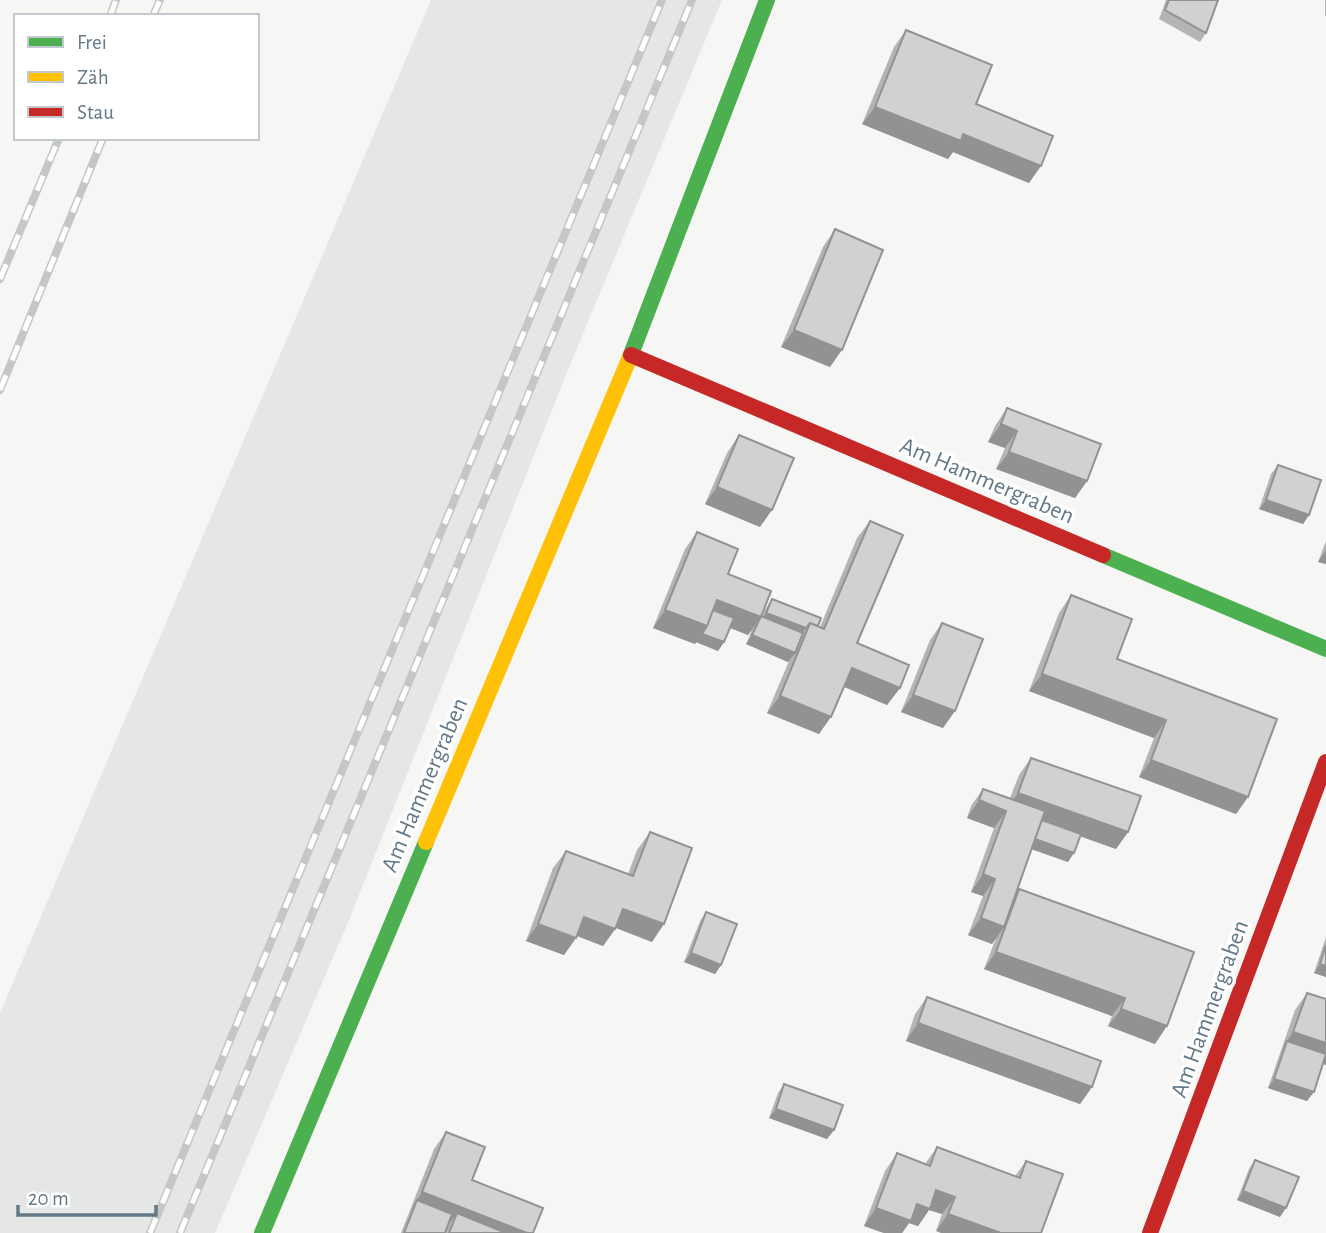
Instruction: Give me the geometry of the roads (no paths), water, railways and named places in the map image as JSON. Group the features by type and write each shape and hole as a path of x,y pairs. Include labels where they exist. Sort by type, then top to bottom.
{"street":[{"name":"Am Hammergraben","path":"262,1233 631,355 767,0"},
{"name":"Am Hammergraben","path":"631,355 1326,649"},
{"name":"Am Hammergraben","path":"1150,1233 1326,762"}],"railway":[{"path":"111,14 116,0"},
{"path":"154,14 160,0"},
{"path":"150,1233 662,0"},
{"path":"180,1233 692,0"},
{"path":"0,279 58,140"},
{"path":"0,390 102,140"}]}
